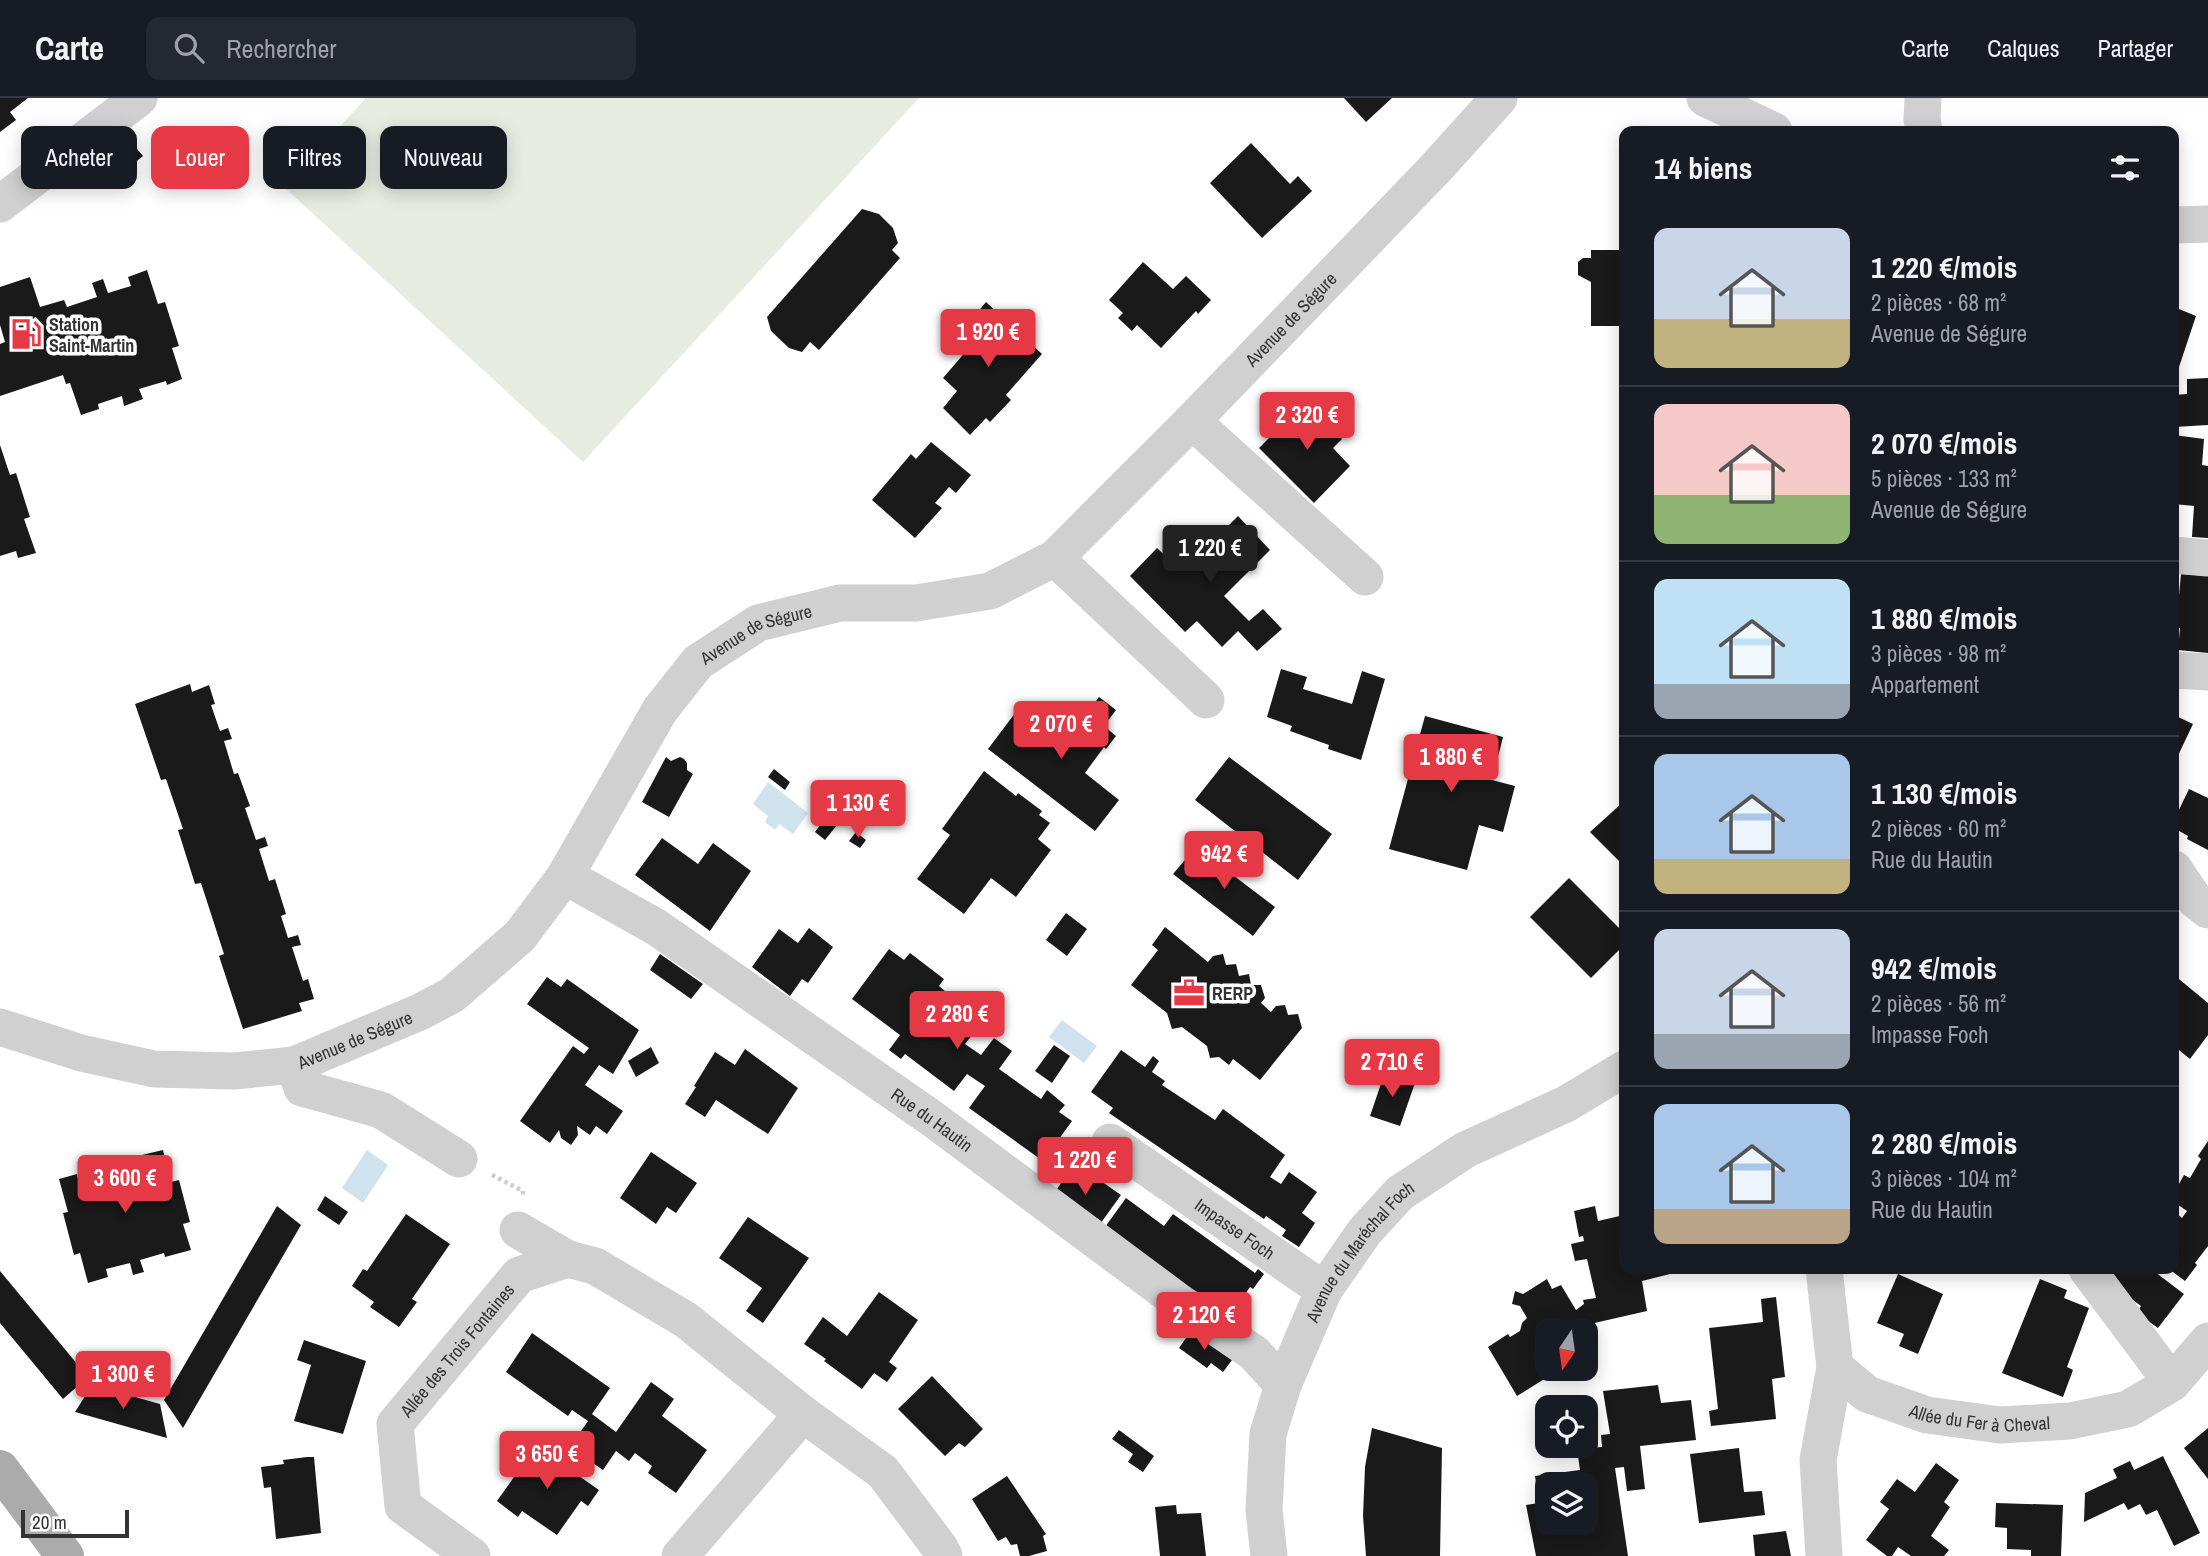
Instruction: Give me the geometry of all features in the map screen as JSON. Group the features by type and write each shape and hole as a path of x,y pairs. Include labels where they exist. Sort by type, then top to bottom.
{"main road":[{"path":"0,1469 65,1556"}],"street":[{"path":"0,204 139,98"},
{"name":"Avenue de Ségure","path":"0,1027 81,1053 154,1069 234,1071 294,1065 420,1012 452,995 520,936 565,876 660,710 698,662 758,623 840,603 916,603 990,591 1055,558 1192,421 1435,169 1499,98"},
{"path":"1705,98 1764,126"},
{"path":"1923,98 1924,126"},
{"path":"2179,225 2208,224"},
{"path":"1192,421 1365,577"},
{"path":"2179,555 2208,558"},
{"path":"1055,558 1206,700"},
{"path":"2179,670 2208,672"},
{"name":"Rue du Hautin","path":"565,876 656,927 930,1118 1179,1302 1254,1353 1283,1385"},
{"path":"2179,880 2192,908"},
{"path":"294,1065 302,1088 381,1110 459,1159"},
{"name":"Avenue du Maréchal Foch","path":"1269,1556 1264,1510 1268,1434 1283,1385 1324,1290 1365,1231 1400,1193 1465,1150 1566,1104 1619,1072"},
{"name":"Impasse Foch","path":"1110,1142 1324,1290"},
{"path":"518,1230 568,1259 595,1266 686,1320 803,1414 883,1472 944,1556"},
{"name":"Allée des Trois Fontaines","path":"472,1556 402,1506 395,1424 519,1275 568,1259"},
{"path":"1824,1556 1818,1460 1835,1367 1825,1274"},
{"path":"2091,1274 2172,1383"},
{"name":"Allée du Fer à Cheval","path":"1835,1367 1867,1394 1927,1415 2000,1425 2070,1421 2128,1409 2172,1383 2208,1341"},
{"path":"680,1556 803,1414"}],"path":[{"path":"459,1159 523,1191 518,1230"}],"shaded area":[{"path":"366,98 919,98 583,462 286,189 366,189 366,126 340,126"}],"water":[{"path":"768,782 808,813 793,834 779,824 775,830 765,822 768,816 753,804"},
{"path":"1062,1020 1097,1046 1084,1063 1049,1037"},
{"path":"367,1150 388,1165 363,1203 342,1188"}],"building":[{"path":"0,98 28,98 10,112 16,120 0,132"},
{"path":"1344,98 1392,98 1366,122"},
{"path":"1251,143 1290,184 1298,176 1312,191 1262,238 1210,183"},
{"path":"137,149 143,156 137,161"},
{"path":"862,209 879,214 893,228 898,243 892,250 900,258 819,350 810,342 802,352 789,348 771,331 767,317"},
{"path":"1591,250 1619,250 1619,326 1591,326 1591,282 1578,275 1578,262 1583,258 1591,258"},
{"path":"1143,262 1173,289 1186,276 1211,300 1198,314 1196,311 1161,348 1137,325 1132,331 1118,318 1123,313 1109,300"},
{"path":"147,270 158,304 165,302 179,346 172,348 182,379 167,385 166,381 139,389 143,399 124,406 122,396 98,404 99,409 81,415 70,383 66,384 63,375 0,396 0,344 5,342 0,325 0,287 30,277 40,307 64,300 67,307 97,297 92,283 103,279 108,293 131,286 128,277"},
{"path":"986,302 1042,354 1006,395 1011,400 990,422 986,418 970,435 943,408 957,391 943,378 974,342 962,331"},
{"path":"2179,309 2196,316 2179,367"},
{"path":"2208,378 2208,425 2179,427 2179,395 2187,394 2187,379"},
{"path":"1305,402 1342,439 1333,448 1350,466 1314,503 1259,448"},
{"path":"2179,436 2204,439 2202,465 2208,466 2208,538 2192,537 2194,506 2179,504"},
{"path":"931,442 971,475 956,493 949,487 935,503 942,508 915,538 872,500 911,454 916,459"},
{"path":"0,445 10,475 16,473 30,517 24,519 36,553 18,558 16,551 0,556"},
{"path":"1238,516 1270,550 1224,596 1249,621 1263,609 1282,629 1257,651 1238,631 1222,647 1197,621 1185,632 1130,576 1157,548 1177,567 1218,527 1223,531"},
{"path":"2181,574 2208,576 2208,653 2179,650"},
{"path":"1281,669 1307,677 1303,689 1352,704 1362,671 1385,679 1361,760 1328,749 1329,745 1290,731 1292,726 1267,717"},
{"path":"190,684 192,692 209,685 215,704 211,705 220,731 228,728 232,739 224,741 234,774 238,773 250,806 245,808 256,840 265,837 268,846 259,849 269,881 275,879 286,914 281,916 288,938 298,935 301,945 292,947 303,981 308,979 314,999 299,1003 302,1011 243,1029 219,956 224,954 201,883 195,884 178,830 183,829 166,779 161,780 135,704"},
{"path":"1099,697 1116,710 1104,726 1116,736 1106,749 1104,747 1085,773 1119,800 1095,831 988,749 1019,708 1042,726 1047,720 1076,742 1092,720 1086,714"},
{"path":"1425,716 1503,737 1492,780 1515,786 1503,832 1479,825 1467,870 1389,849"},
{"path":"2179,717 2193,724 2179,753"},
{"path":"666,757 671,761 680,757 684,759 687,770 693,774 669,817 642,802"},
{"path":"1229,757 1332,834 1298,880 1195,800"},
{"path":"774,769 790,782 785,790 768,777"},
{"path":"984,771 1016,796 1018,793 1042,811 1039,815 1050,823 1038,839 1051,850 1016,897 991,878 964,914 917,879 950,835 942,829"},
{"path":"2189,789 2208,798 2208,850 2187,839 2188,836 2179,831 2179,810"},
{"path":"1619,806 1619,861 1590,832"},
{"path":"830,812 841,820 825,840 815,832"},
{"path":"856,832 866,840 860,848 849,841"},
{"path":"662,838 698,864 713,843 751,871 710,931 635,875"},
{"path":"1196,847 1275,907 1253,936 1173,874"},
{"path":"1569,878 1619,928 1619,950 1591,978 1530,917"},
{"path":"1066,913 1087,929 1067,956 1046,940"},
{"path":"1165,927 1208,962 1213,956 1223,954 1226,965 1236,964 1239,976 1249,974 1251,985 1261,985 1265,998 1261,1003 1271,1012 1276,1006 1285,1005 1288,1015 1298,1014 1302,1028 1260,1080 1233,1059 1229,1065 1219,1057 1210,1058 1207,1046 1182,1027 1172,1029 1167,1013 1131,985 1158,950 1152,945"},
{"path":"809,928 833,947 808,983 802,979 790,996 752,967 779,929 798,943"},
{"path":"889,949 904,960 910,953 944,979 939,986 953,998 948,1005 961,1015 956,1022 972,1035 965,1044 981,1055 994,1038 1012,1051 999,1069 1041,1099 1047,1090 1065,1105 1059,1112 1072,1121 1043,1161 969,1108 985,1086 967,1074 954,1091 905,1054 901,1059 889,1050 900,1035 852,999"},
{"path":"660,954 703,984 691,999 650,970"},
{"path":"547,977 561,987 567,979 639,1030 613,1074 599,1065 585,1085 623,1111 607,1134 596,1126 590,1135 577,1126 578,1135 571,1145 561,1138 559,1130 550,1143 520,1121 573,1046 584,1054 589,1048 527,1004"},
{"path":"2179,979 2208,1003 2208,1035 2190,1059 2179,1050"},
{"path":"1054,1045 1070,1056 1052,1083 1035,1071"},
{"path":"651,1047 659,1063 636,1077 628,1061"},
{"path":"745,1049 798,1088 768,1134 716,1100 705,1117 685,1104 715,1052 735,1065"},
{"path":"1121,1050 1145,1067 1153,1056 1159,1061 1152,1072 1165,1081 1162,1085 1215,1120 1223,1109 1285,1155 1270,1177 1281,1184 1289,1172 1317,1192 1302,1213 1315,1223 1299,1247 1282,1236 1286,1230 1266,1216 1264,1219 1109,1113 1113,1108 1091,1092"},
{"path":"1385,1072 1415,1083 1400,1126 1370,1116"},
{"path":"2208,1141 2208,1246 2185,1281 2176,1274 2179,1274 2179,1215 2182,1218 2187,1211 2179,1205 2179,1184 2184,1175 2190,1178 2201,1159 2198,1156"},
{"path":"163,1150 171,1182 179,1180 190,1222 183,1224 191,1250 165,1257 164,1253 140,1260 144,1272 133,1275 130,1263 106,1269 108,1277 88,1283 80,1253 74,1255 63,1213 68,1212 59,1179 77,1174 78,1179 101,1173 99,1163 117,1159 120,1168 144,1161 142,1155"},
{"path":"651,1152 697,1183 676,1213 667,1207 656,1224 620,1198"},
{"path":"1075,1163 1121,1195 1095,1231 1050,1199"},
{"path":"325,1196 348,1212 339,1225 317,1210"},
{"path":"1126,1198 1164,1226 1173,1214 1255,1273 1258,1269 1264,1274 1241,1300 1247,1305 1231,1328 1100,1234"},
{"path":"277,1206 301,1225 183,1428 164,1400"},
{"path":"1595,1206 1598,1221 1619,1216 1619,1274 1670,1274 1642,1281 1647,1311 1598,1322 1598,1318 1535,1318 1535,1381 1541,1381 1517,1396 1488,1347 1508,1334 1510,1337 1520,1331 1527,1318 1520,1306 1512,1304 1515,1291 1523,1294 1547,1279 1552,1289 1561,1285 1576,1310 1584,1304 1583,1300 1596,1298 1587,1259 1575,1261 1571,1244 1584,1241 1583,1236 1579,1237 1574,1211"},
{"path":"406,1214 450,1244 412,1299 417,1302 399,1327 370,1307 374,1302 352,1286 363,1269 367,1271"},
{"path":"748,1217 809,1258 763,1323 746,1311 762,1288 719,1258"},
{"path":"0,1271 88,1377 63,1399 0,1323"},
{"path":"1898,1274 1943,1294 1918,1354 1899,1346 1904,1334 1877,1323"},
{"path":"2104,1274 2158,1274 2184,1294 2158,1328 2137,1313 2141,1306 2110,1283"},
{"path":"2040,1279 2067,1290 2064,1298 2089,1308 2067,1367 2073,1370 2063,1397 2002,1373"},
{"path":"879,1292 918,1320 889,1362 897,1368 887,1382 874,1373 862,1389 804,1344 823,1317 847,1336"},
{"path":"1776,1297 1785,1377 1772,1379 1776,1419 1711,1426 1709,1411 1718,1409 1709,1328 1763,1322 1761,1299"},
{"path":"1191,1331 1232,1360 1223,1372 1211,1363 1207,1368 1179,1348"},
{"path":"532,1333 610,1388 592,1414 616,1432 651,1382 674,1399 662,1416 707,1450 676,1493 648,1473 652,1466 635,1453 629,1461 616,1451 603,1470 570,1447 588,1421 572,1410 568,1416 506,1372"},
{"path":"304,1340 366,1361 343,1434 294,1421 311,1365 297,1360"},
{"path":"932,1376 983,1429 965,1447 959,1443 945,1456 898,1409"},
{"path":"92,1385 160,1404 167,1438 75,1412"},
{"path":"1658,1385 1661,1403 1691,1400 1696,1440 1640,1446 1645,1489 1627,1491 1624,1467 1615,1468 1628,1556 1536,1556 1526,1505 1535,1504 1535,1535 1598,1535 1598,1472 1565,1472 1580,1470 1578,1458 1598,1458 1598,1447 1602,1447 1601,1435 1610,1434 1603,1391"},
{"path":"1372,1428 1442,1448 1440,1556 1366,1556 1363,1516 1365,1467"},
{"path":"2208,1428 2208,1479 2184,1448"},
{"path":"1119,1430 1154,1456 1143,1472 1128,1462 1133,1454 1112,1439"},
{"path":"536,1446 599,1490 588,1506 581,1501 557,1535 522,1511 518,1517 497,1501"},
{"path":"1739,1448 1744,1492 1762,1491 1765,1515 1699,1523 1690,1454"},
{"path":"2163,1456 2200,1533 2174,1546 2157,1510 2146,1515 2140,1504 2128,1510 2124,1503 2084,1522 2085,1493 2117,1478 2113,1469 2130,1461 2134,1470"},
{"path":"314,1457 321,1533 276,1539 271,1487 264,1488 261,1467 284,1464 283,1460"},
{"path":"1936,1463 1959,1480 1944,1502 1950,1507 1931,1536 1949,1550 1944,1556 1911,1556 1898,1547 1892,1556 1887,1556 1866,1540 1889,1509 1880,1502 1897,1479 1915,1492"},
{"path":"1007,1476 1046,1534 1043,1536 1047,1551 1020,1556 1017,1544 1011,1545 1006,1537 998,1541 972,1499"},
{"path":"1996,1503 2063,1505 2061,1556 2031,1556 2031,1550 2007,1549 2007,1528 1995,1527"},
{"path":"1176,1505 1177,1514 1201,1513 1206,1556 1160,1556 1155,1507"},
{"path":"1786,1531 1791,1556 1755,1556 1753,1535"}],"place":[{"name":"Station Saint-Martin","path":"26,334"},
{"name":"RERP","path":"1189,993"}]}
